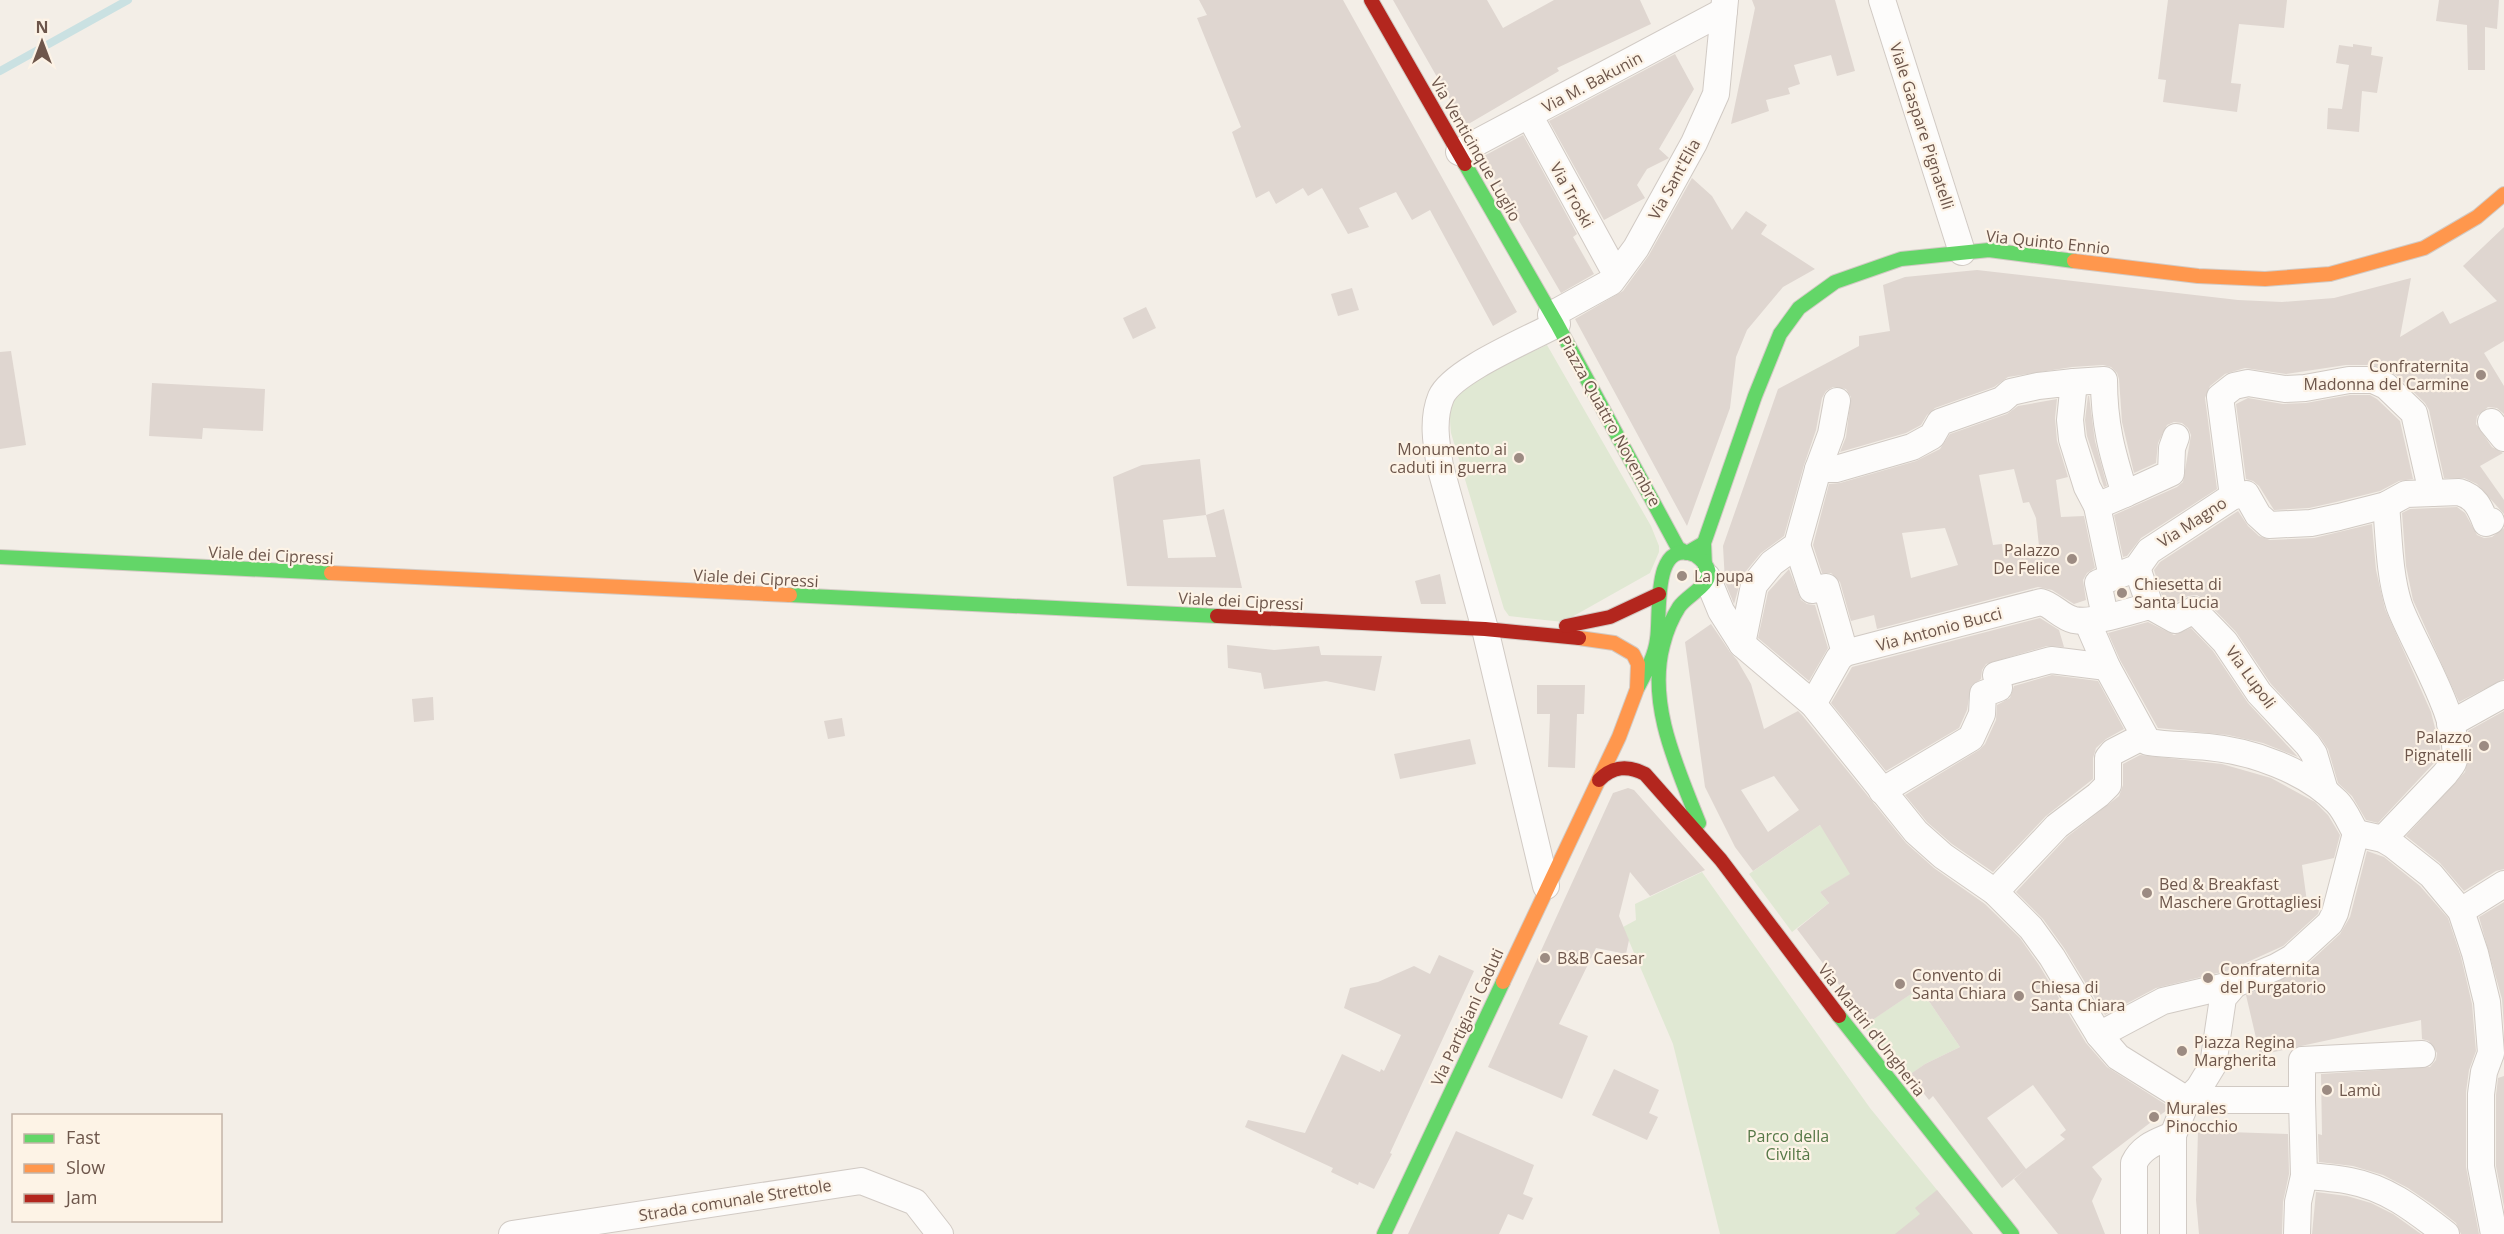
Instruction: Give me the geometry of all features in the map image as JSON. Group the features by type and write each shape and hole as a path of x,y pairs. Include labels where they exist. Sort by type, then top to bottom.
{"street":[{"name":"Via Venticinque Luglio","path":"1371,0 1460,152 1554,320"},
{"name":"Viale Gaspare Pignatelli","path":"1882,0 1962,252"},
{"name":"Via M. Bakunin","path":"1460,152 1725,6"},
{"name":"Via Sant'Elia","path":"1554,320 1611,282 1636,248 1694,143 1716,94 1725,6"},
{"name":"Via Troski","path":"1528,115 1616,274"},
{"name":"Via Quinto Ennio","path":"1706,572 1704,543 1755,396 1780,334 1799,309 1835,282 1901,259 1962,252 2000,252 2199,276 2265,279 2330,274 2424,248 2477,217 2504,194"},
{"name":"Piazza Quattro Novembre","path":"1546,886 1485,628 1440,466 1435,442 1436,413 1442,395 1460,375 1554,320 1678,548 1687,553"},
{"path":"1818,469 1836,469 1912,447 1932,436 1940,422 2002,400 2011,392 2038,386 2104,380 2104,413 2107,432 2125,494"},
{"path":"2233,496 2220,397 2234,386 2248,383 2285,389 2349,380 2373,380 2386,386 2414,413 2432,493"},
{"path":"2074,382 2070,420 2072,439 2087,487 2097,506 2112,577 2098,582 2096,619 2107,667 2144,736 2148,742 2210,747 2248,754 2283,766 2325,791 2339,804 2356,834 2335,913 2330,923 2292,958 2235,984 2163,1002 2099,1035"},
{"path":"1813,704 1839,658 1845,653 1826,587 1812,590 1797,545 1818,469 1831,434 1837,401"},
{"path":"2097,506 2171,473 2172,448 2176,437"},
{"path":"2383,839 2453,762 2454,748 2442,697 2399,605 2386,505 2406,494 2459,492 2467,494 2478,503 2486,523 2491,520"},
{"name":"Via Magno","path":"2112,577 2137,568 2149,551 2233,496 2246,494 2258,515 2269,525 2311,523 2386,505"},
{"path":"1599,780 1657,642 1659,594 1664,567 1673,557 1687,553 1704,543"},
{"path":"1742,644 1754,585 1772,563 1797,545"},
{"path":"1687,553 1702,559 1721,611 1742,644 1813,704 1916,832 1943,856 1995,892 2031,928 2052,957 2099,1035 2118,1057 2187,1100 2302,1100"},
{"name":"Viale dei Cipressi","path":"0,557 1510,631"},
{"path":"2096,619 2150,606 2137,568"},
{"name":"Via Martiri d'Ungheria","path":"1706,572 1700,591 1681,604 1669,626 1659,672 1665,726 1676,764 1707,845"},
{"path":"1510,631 1602,620 1624,612 1659,594"},
{"name":"Via Antonio Bucci","path":"1845,653 2041,602 2064,617 2096,619"},
{"name":"Via Lupoli","path":"2150,606 2175,620 2194,610 2217,634 2239,661 2259,693 2308,745 2314,754 2325,791"},
{"path":"1510,631 1605,640 1624,646 1633,654 1639,665 1636,690"},
{"path":"1882,791 1971,738 1982,714 1983,694 1999,688 1996,675 2051,660 2107,667"},
{"path":"2450,724 2504,694"},
{"path":"1599,780 1608,772 1659,760 1665,747 1665,726"},
{"path":"1995,892 2057,826 2108,785 2108,758 2113,752 2144,736"},
{"path":"1619,737 1618,753 1622,761 1632,768"},
{"name":"Via Martiri d'Ungheria","path":"1632,768 1645,774 1707,845 1858,1041 2013,1234"},
{"name":"Via Partigiani Caduti","path":"1383,1234 1546,886 1599,780"},
{"path":"2356,834 2383,839 2431,875 2461,910 2475,953 2497,1054 2484,1072 2481,1094 2481,1167 2494,1234"},
{"path":"2461,910 2504,884"},
{"path":"2173,1234 2173,1135 2187,1100 2208,1075 2213,1065 2223,998 2235,984"},
{"path":"2297,1234 2298,1202 2304,1176 2302,1060 2422,1053"},
{"path":"2208,1075 2212,1090 2219,1096 2230,1100"},
{"path":"2134,1234 2134,1163 2138,1154 2148,1146 2173,1135"},
{"path":"2304,1176 2350,1181 2379,1189 2405,1203 2446,1234"},
{"name":"Strada comunale Strettole","path":"512,1234 861,1181 915,1202 940,1234"}],"green space":[{"path":"1547,345 1651,526 1659,546 1659,552 1650,573 1563,622 1509,616 1504,609 1450,424 1452,404 1462,389 1498,368"},
{"path":"1820,825 1858,870 1820,892 1829,903 1792,932 1749,874"},
{"name":"Parco della Civiltà","path":"1702,872 1870,1108 1973,1234 1720,1234 1673,1044 1623,927 1636,920 1635,904"},
{"path":"1920,988 1960,1047 1925,1064 1904,1079 1863,1026"}],"building":[{"path":"1199,0 1343,0 1517,312 1493,326 1430,210 1412,220 1396,192 1359,208 1369,227 1348,234 1322,188 1308,196 1303,188 1276,204 1269,191 1256,198 1232,132 1241,127 1197,18 1207,15"},
{"path":"1393,0 1487,0 1503,28 1554,0 1640,0 1651,24 1557,68 1559,71 1465,126"},
{"path":"1752,0 1835,0 1855,71 1837,76 1831,55 1794,65 1800,84 1788,88 1790,94 1766,100 1769,111 1731,124 1755,8"},
{"path":"2168,0 2287,0 2284,28 2239,24 2231,83 2241,84 2237,112 2163,102 2166,80 2158,79"},
{"path":"2439,0 2499,0 2497,29 2485,27 2485,70 2468,70 2467,25 2436,21"},
{"path":"2353,44 2372,47 2371,55 2383,57 2377,93 2362,91 2359,132 2327,129 2328,108 2342,109 2349,65 2336,63 2339,45 2353,47"},
{"path":"1675,54 1694,89 1659,149 1669,158 1647,169 1637,185 1645,198 1604,220 1549,121"},
{"path":"1523,135 1577,234 1573,237 1594,274 1561,293 1482,157"},
{"path":"1692,178 1712,196 1732,230 1746,211 1767,225 1761,234 1815,269 1783,287 1747,330 1736,357 1730,408 1687,526 1575,319 1623,291 1649,255"},
{"path":"2504,227 2504,341 2484,353 2504,386 2504,414 2497,408 2488,407 2477,416 2476,424 2492,447 2503,453 2480,466 2504,500 2504,514 2477,484 2464,478 2444,478 2429,410 2425,403 2396,375 2373,365 2346,365 2286,374 2245,368 2225,374 2210,386 2205,398 2217,489 2141,538 2127,556 2123,557 2114,515 2177,487 2183,482 2191,435 2182,423 2174,422 2167,425 2158,443 2156,463 2134,473 2122,422 2119,379 2111,367 2103,365 2072,367 2008,377 1994,387 1935,408 1921,425 1906,433 1840,452 1846,437 1851,397 1846,389 1833,387 1826,391 1822,398 1816,430 1784,536 1761,553 1742,576 1734,604 1725,582 1723,546 1778,389 1859,346 1859,336 1890,331 1883,285 1905,277 1977,270 2238,300 2282,302 2334,298 2411,278 2400,337 2443,311 2450,324 2497,301 2463,266"},
{"path":"1352,288 1359,310 1338,316 1331,294"},
{"path":"1146,307 1156,328 1133,339 1123,318"},
{"path":"11,351 26,445 0,449 0,352"},
{"path":"152,383 265,389 263,431 203,428 202,439 149,436"},
{"path":"2350,395 2370,395 2400,421 2413,479 2399,481 2380,491 2336,502 2309,508 2274,510 2259,486 2246,479 2236,404 2248,398 2283,404 2306,403"},
{"path":"2088,396 2095,441 2107,486 2104,487 2087,436 2085,420"},
{"path":"2057,399 2055,418 2057,441 2068,477 2056,480 2061,517 2084,516 2095,568 2087,573 2083,580 2086,600 2074,604 2052,590 2038,587 1877,629 1874,615 1851,621 1840,582 1831,573 1822,573 1813,545 1829,484 1840,483 1916,461 1940,449 1950,434 2007,414 2018,406","holes":["2014,469 2023,503 2029,502 2036,518 2039,546 2003,554 2002,544 1993,545 1979,475","1945,528 1958,565 1911,578 1902,533"]},
{"path":"1200,459 1206,515 1224,509 1242,588 1127,586 1113,477 1142,465","holes":["1206,515 1216,557 1168,558 1163,520"]},
{"path":"2457,507 2465,513 2477,535 2484,538 2492,537 2504,528 2504,679 2459,702 2413,600 2406,566 2402,513 2410,509"},
{"path":"2238,511 2248,526 2259,536 2270,540 2314,538 2372,524 2376,570 2385,609 2431,712 2440,748 2439,758 2378,823 2366,820 2352,796 2338,783 2328,749 2320,737 2271,684 2236,632 2205,600 2197,595 2188,596 2175,603 2162,596 2154,570 2160,562"},
{"path":"1789,569 1801,600 1815,605 1828,648 1809,681 1758,638 1768,592"},
{"path":"1440,574 1446,604 1421,604 1415,581"},
{"path":"2040,618 2059,630 2064,647 2047,646 1986,664 1982,670 1981,679 1971,686 1967,710 1959,728 1886,771 1831,703 1852,667"},
{"path":"2148,622 2174,635 2191,628 2213,651 2248,703 2298,757 2263,743 2228,735 2158,728 2120,660 2108,633"},
{"path":"1711,624 1751,684 1764,729 1798,711 1906,843 1934,868 1985,904 2020,938 2086,1043 2107,1067 2168,1106 2167,1110 2092,1167 2102,1179 2092,1201 2105,1234 2058,1234 2014,1179 2026,1169 2002,1188 1933,1096 1929,1100 1909,1075 1925,1064 1960,1047 1920,988 1868,1023 1797,929 1829,903 1820,892 1850,874 1820,825 1753,871 1735,847 1705,787 1685,642","holes":["1774,776 1799,810 1768,832 1741,790","2033,1085 2066,1130 2060,1135 2065,1139 2026,1169 1987,1118"]},
{"path":"1227,645 1274,650 1319,646 1321,655 1382,656 1375,691 1326,681 1264,689 1261,673 1228,668"},
{"path":"2052,675 2098,681 2124,729 2106,739 2096,748 2093,758 2093,779 2046,816 1993,872 1952,844 1927,822 1905,795 1979,750 1985,744 1996,720 1997,705 2010,698 2014,686"},
{"path":"1537,685 1585,685 1584,714 1577,714 1575,768 1548,767 1550,714 1537,714"},
{"path":"433,697 434,720 414,722 412,699"},
{"path":"2504,711 2504,869 2496,871 2464,891 2440,863 2406,836 2465,772 2470,749 2468,731"},
{"path":"842,718 845,736 828,739 824,721"},
{"path":"1470,739 1476,764 1400,779 1394,754"},
{"path":"2140,755 2222,764 2271,778 2315,802 2328,815 2340,835 2334,858 2302,865 2307,902 2323,898 2318,914 2283,946 2230,970 2156,988 2105,1015 2064,948 2043,919 2016,892 2067,837 2119,796 2123,785 2123,764"},
{"path":"1628,788 1634,790 1705,870 1650,896 1630,872 1619,916 1629,940 1626,954 1596,948 1559,1024 1588,1036 1562,1099 1488,1067 1613,793"},
{"path":"2367,851 2384,857 2420,886 2448,918 2461,957 2472,1004 2476,1051 2469,1070 2466,1092 2466,1167 2479,1234 2461,1234 2456,1223 2433,1205 2383,1175 2353,1166 2319,1162 2318,1134 2322,1135 2321,1074 2430,1067 2436,1060 2437,1053 2429,1041 2422,1039 2421,1020 2260,1055 2246,995 2300,971 2340,934 2350,917"},
{"path":"2504,902 2504,1027 2502,999 2479,917"},
{"path":"1439,955 1474,971 1374,1189 1359,1182 1358,1185 1331,1172 1333,1168 1245,1127 1248,1120 1305,1133 1342,1054 1380,1072 1381,1069 1384,1071 1401,1035 1344,1008 1350,988 1378,982 1414,966 1430,974"},
{"path":"1614,1069 1659,1090 1649,1113 1658,1117 1647,1140 1592,1115"},
{"path":"2504,1076 2504,1207 2496,1166 2496,1095 2498,1078"},
{"path":"1456,1131 1534,1165 1523,1194 1533,1198 1523,1220 1508,1214 1499,1234 1408,1234"},
{"path":"2198,1131 2288,1134 2289,1174 2283,1202 2282,1234 2199,1234 2196,1200"},
{"path":"1937,1190 1973,1234 1895,1234 1920,1214 1915,1208"},
{"path":"2316,1192 2347,1196 2371,1203 2393,1214 2421,1234 2312,1234"}],"waterway":[{"path":"0,71 128,0"}],"traffic: fast":[{"path":"1465,164 1557,324 1678,548 1687,553 1704,543"},
{"path":"1705,567 1704,543 1755,396 1780,334 1799,308 1835,282 1901,259 1989,250 2074,261"},
{"path":"1638,687 1650,664 1656,645 1659,598 1665,568 1671,557 1681,553 1695,555 1705,563 1708,578 1679,607 1670,626 1663,645 1659,668 1659,691 1667,736 1699,823"},
{"path":"0,557 331,573"},
{"path":"790,595 1217,616"},
{"path":"1384,1234 1503,982"},
{"path":"1839,1016 2012,1234"}],"traffic: slow":[{"path":"2074,261 2198,276 2265,279 2330,274 2424,248 2477,217 2504,194"},
{"path":"331,573 790,595"},
{"path":"1503,982 1619,737 1637,689 1638,664 1633,654 1614,643 1579,638"}],"traffic: jam":[{"path":"1371,0 1465,164"},
{"path":"1566,626 1610,617 1659,594"},
{"path":"1217,616 1485,629 1579,638"},
{"path":"1599,780 1604,775 1621,768 1633,769 1645,774 1721,860 1839,1016"}],"place":[{"name":"Confraternita Madonna del Carmine","path":"2481,375"},
{"name":"Monumento ai caduti in guerra","path":"1519,458"},
{"name":"Palazzo De Felice","path":"2072,559"},
{"name":"La pupa","path":"1682,576"},
{"name":"Chiesetta di Santa Lucia","path":"2122,593"},
{"name":"Palazzo Pignatelli","path":"2484,746"},
{"name":"Bed & Breakfast Maschere Grottagliesi","path":"2147,893"},
{"name":"B&B Caesar","path":"1545,958"},
{"name":"Confraternita del Purgatorio","path":"2208,978"},
{"name":"Convento di Santa Chiara","path":"1900,984"},
{"name":"Chiesa di Santa Chiara","path":"2019,996"},
{"name":"Piazza Regina Margherita","path":"2182,1051"},
{"name":"Lamù","path":"2327,1090"},
{"name":"Murales Pinocchio","path":"2154,1117"}]}
